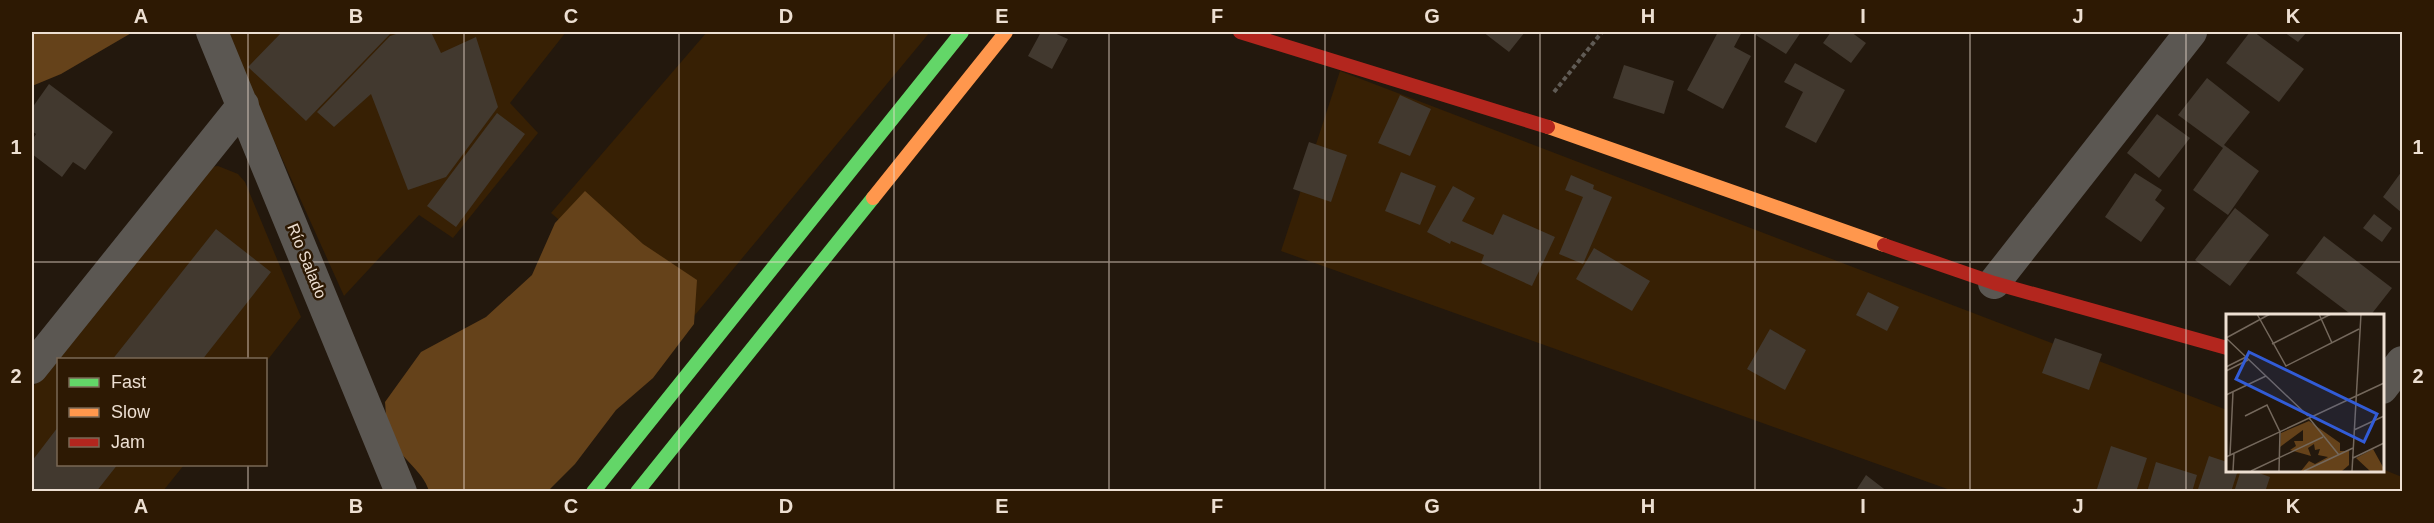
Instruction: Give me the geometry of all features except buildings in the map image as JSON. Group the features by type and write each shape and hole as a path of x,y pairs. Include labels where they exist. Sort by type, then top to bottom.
{"main road":[{"path":"593,492 962,32"},
{"path":"637,492 1006,32"},
{"path":"1240,32 1532,121 1994,283 2226,348"}],"street":[{"name":"Río Salado","path":"212,32 401,492"},
{"path":"1994,283 2191,32"},
{"path":"32,368 243,105"},
{"path":"2383,389 2403,362"},
{"path":"2383,390 2403,400"}],"path":[{"path":"1532,121 1602,32"}],"shaded area":[{"path":"32,32 133,32 61,74 32,86"},
{"path":"225,32 566,32 510,103 538,133 453,238 419,215 344,296"},
{"path":"707,32 930,32 685,327 551,213"},
{"path":"1340,71 2226,410 2226,472 2383,472 2383,469 2402,477 2402,491 1953,491 1281,251"},
{"path":"218,166 238,174 245,182 301,317 267,361 267,358 57,358 57,466 183,466 163,491 32,491 32,388 202,168"},
{"path":"585,191 643,244 697,280 694,324 653,378 616,410 575,464 548,491 429,491 422,476 399,451 390,436 385,402 421,352 486,317 532,275 555,223"}],"traffic: fast":[{"path":"593,492 962,32"},
{"path":"637,492 873,198"}],"traffic: slow":[{"path":"873,198 1006,32"},
{"path":"1548,127 1884,245"}],"traffic: jam":[{"path":"1240,32 1548,127"},
{"path":"1884,245 1994,283 2226,348"}]}
